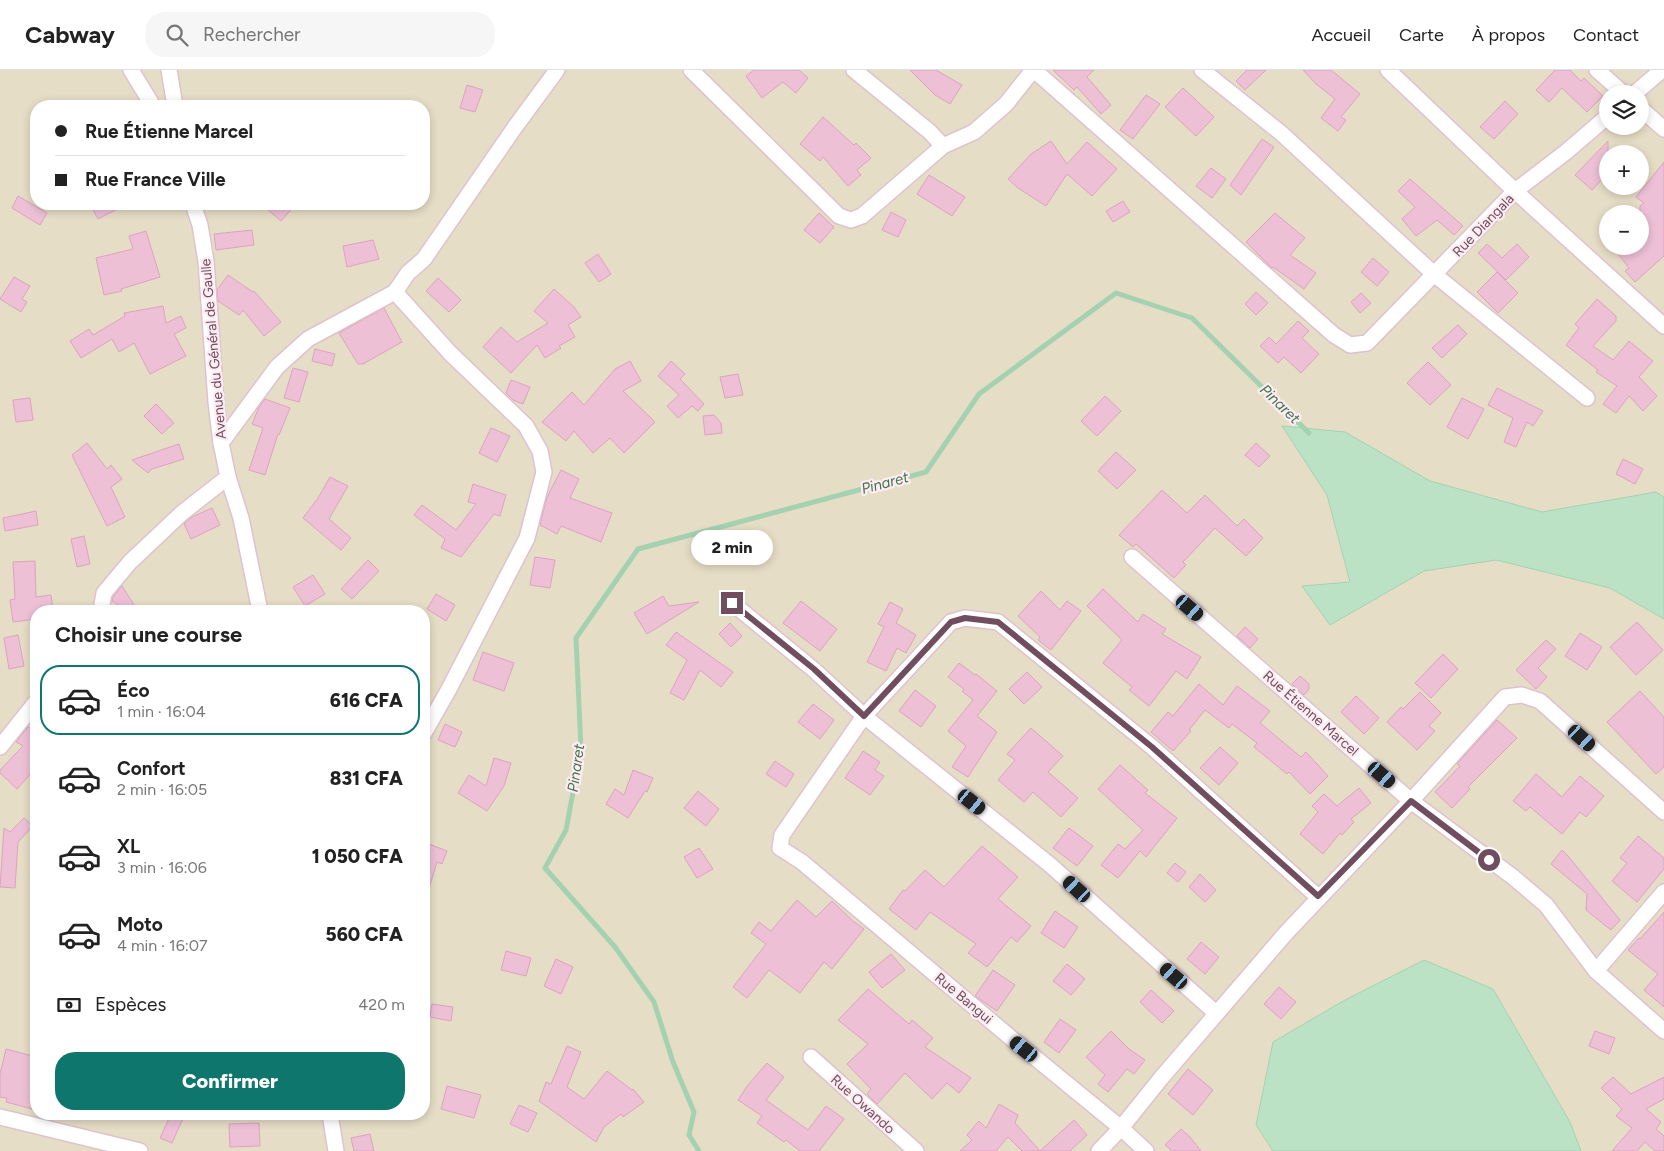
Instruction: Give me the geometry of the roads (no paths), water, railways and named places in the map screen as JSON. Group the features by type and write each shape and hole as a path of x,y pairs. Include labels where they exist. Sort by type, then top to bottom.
{"street":[{"path":"131,70 149,100"},
{"path":"169,70 173,100"},
{"path":"221,443 277,367 308,339 394,292 408,273 424,259 557,70"},
{"path":"691,70 839,216 851,220 862,216 943,146 974,132 1006,104 1033,70"},
{"path":"854,70 930,132 943,146"},
{"name":"Rue Diangala","path":"1033,70 1334,335 1350,345 1367,343 1515,191 1599,124"},
{"path":"1202,70 1281,133 1435,275 1587,398"},
{"path":"1388,70 1515,191 1664,326"},
{"path":"1597,70 1614,85"},
{"path":"1644,85 1662,70"},
{"path":"1649,116 1664,129"},
{"name":"Avenue du Général de Gaulle","path":"195,210 200,225 206,262 216,402 221,443 228,477 241,518 259,605"},
{"path":"394,292 450,353 526,426 540,451 544,472 527,538 430,722"},
{"path":"102,605 104,593 130,562 182,513 228,477"},
{"name":"Rue Étienne Marcel","path":"1132,557 1411,801 1513,877 1546,905 1596,971 1664,1032"},
{"path":"732,603 814,669 864,716 1049,864 1216,1013"},
{"path":"864,716 951,622 965,618 998,622 1152,747 1318,896"},
{"path":"1099,1151 1121,1128 1216,1013 1318,896 1411,801 1505,697 1522,695 1540,701 1664,812"},
{"path":"0,747 30,710"},
{"name":"Rue Bangui","path":"864,716 782,836 780,848 802,862 1010,1038 1121,1128 1146,1151"},
{"path":"1596,971 1664,892"},
{"name":"Rue Owando","path":"811,1057 916,1151"},
{"path":"0,1118 140,1151"},
{"path":"331,1120 336,1151"}],"waterway":[{"name":"Pinaret","path":"699,1151 689,1135 694,1112 673,1062 654,1002 615,947 545,868 566,830 581,749 576,638 638,549 926,472 979,394 1116,293 1192,318 1309,433"}]}
